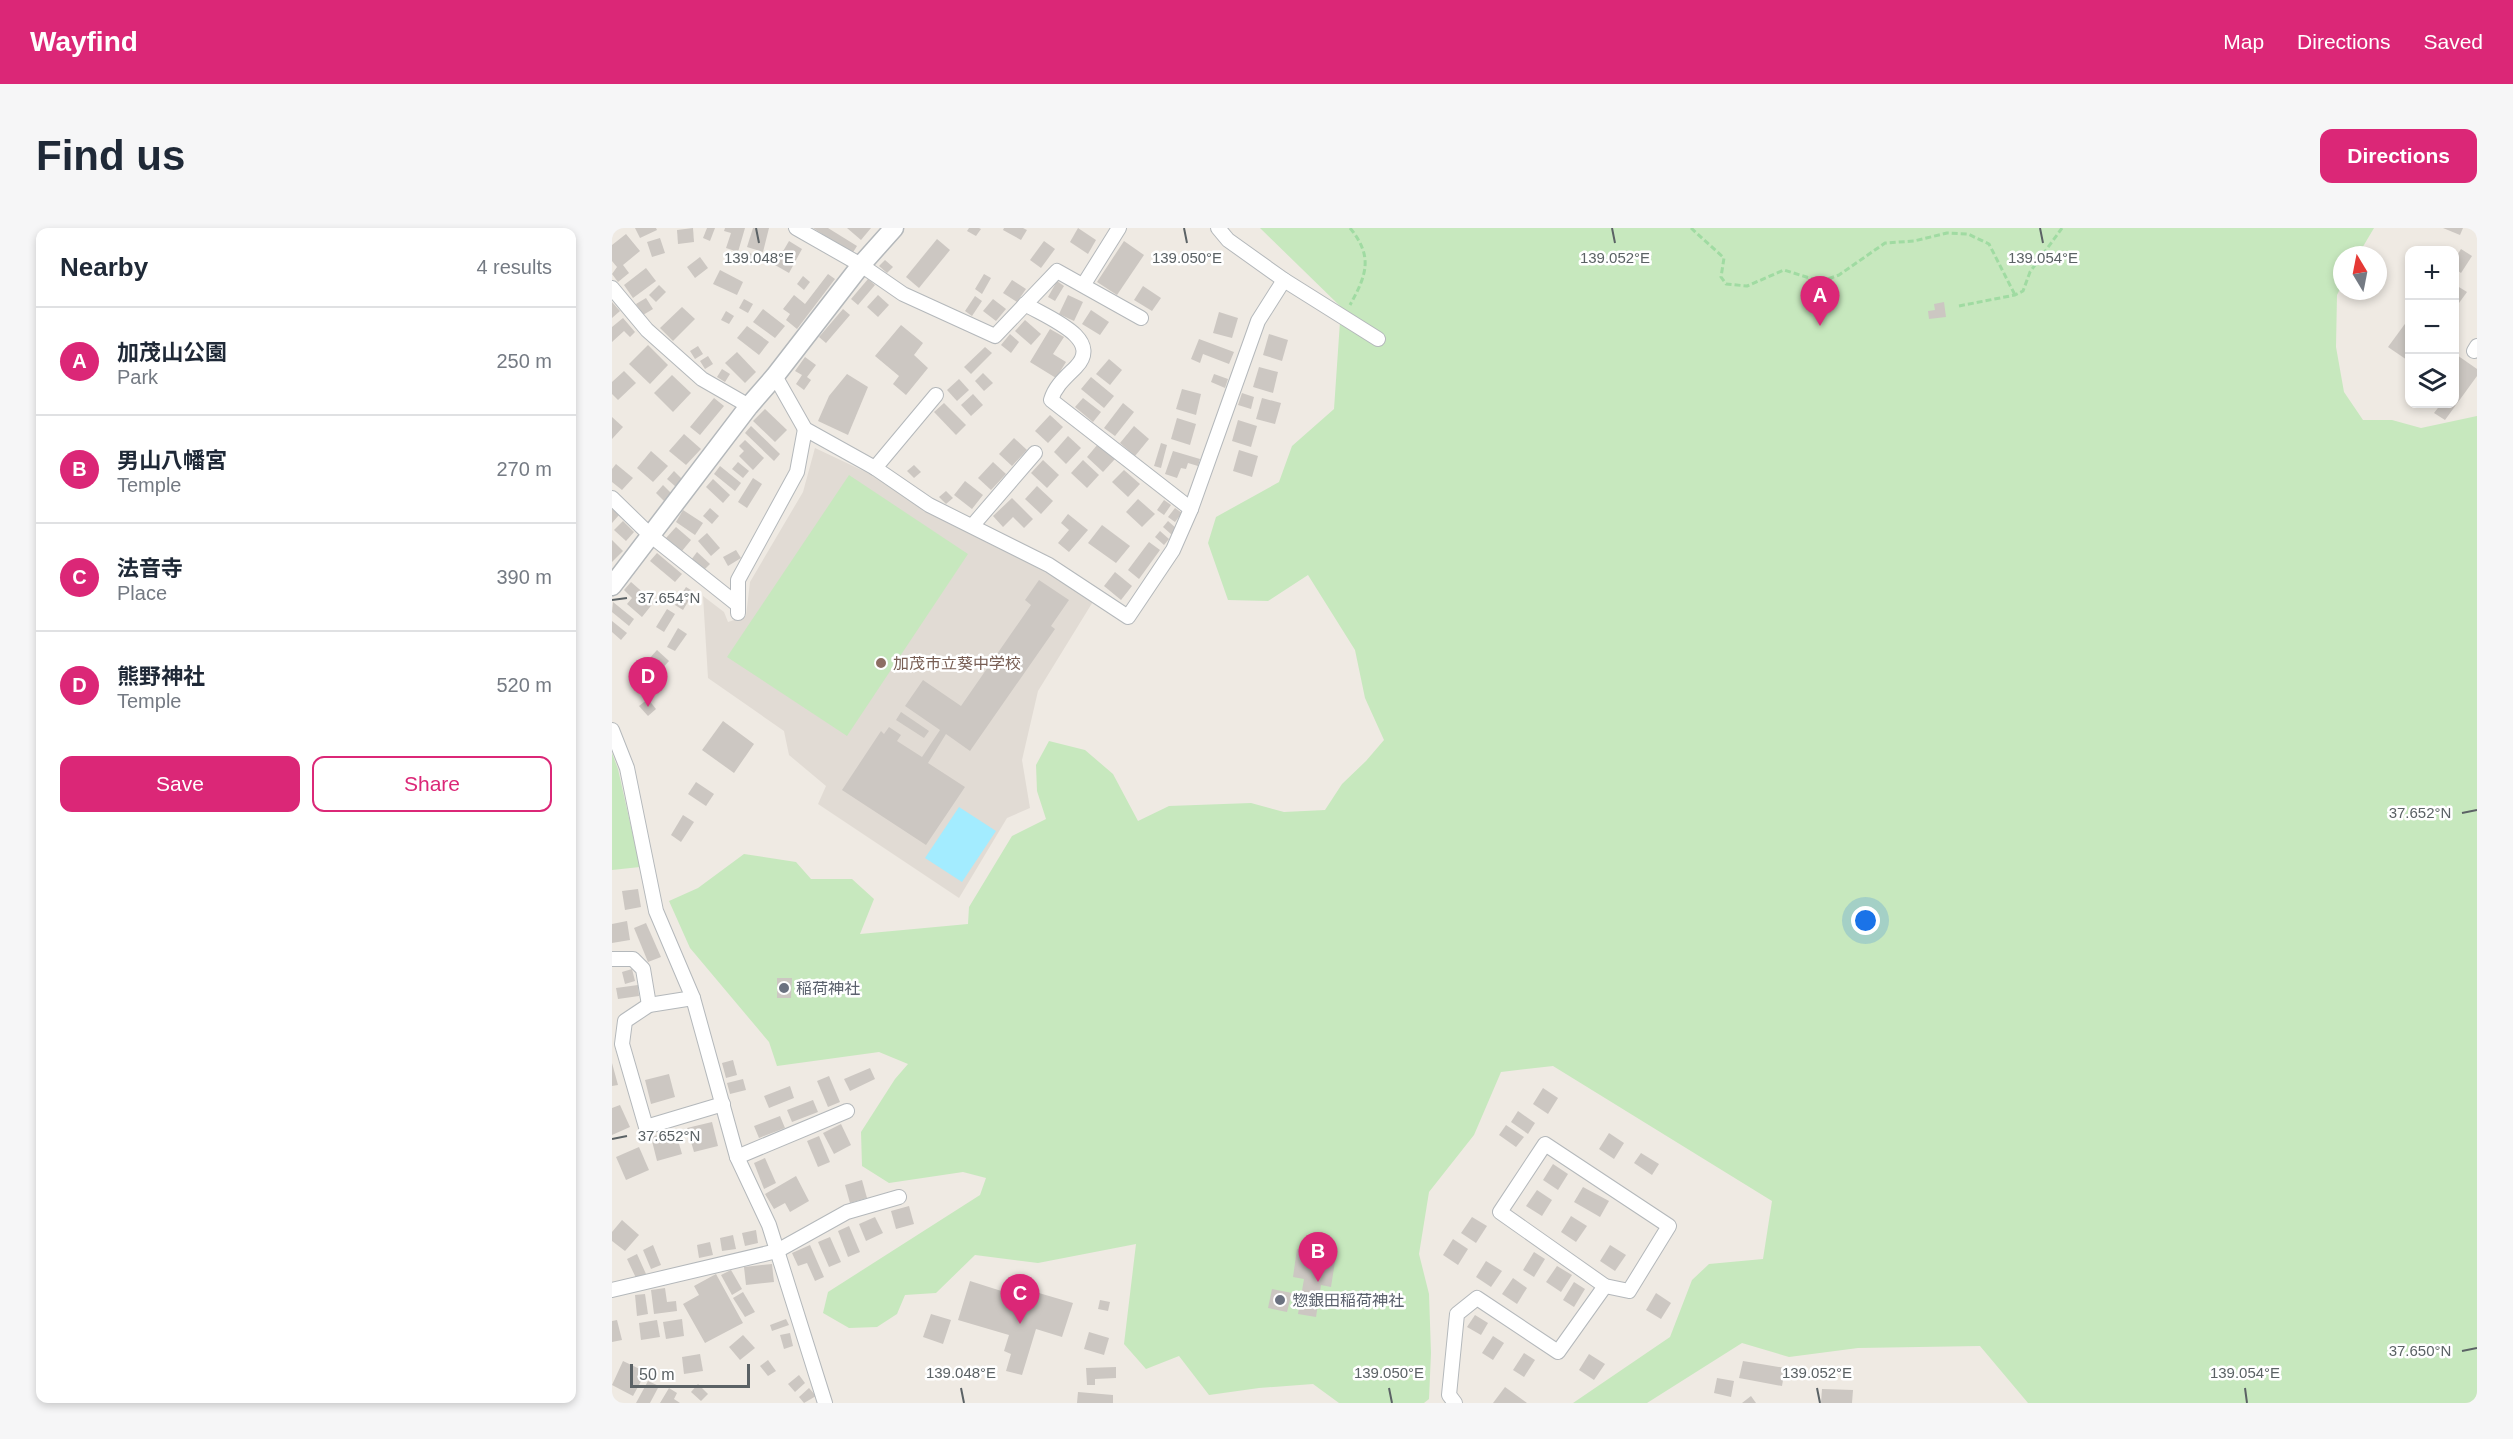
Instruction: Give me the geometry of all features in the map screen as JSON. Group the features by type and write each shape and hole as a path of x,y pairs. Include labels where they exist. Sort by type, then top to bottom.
{"street":[{"path":"796,228 903,294 995,336 1057,271 1084,284 1141,318"},
{"path":"612,586 749,406 894,228"},
{"path":"1084,284 1119,228"},
{"path":"1218,228 1228,240 1284,280 1378,339"},
{"path":"775,376 805,429 875,468 929,505 974,525 1048,565 1128,617 1173,550 1191,509 1258,321 1284,280"},
{"path":"612,288 647,330 702,379 749,406"},
{"path":"1025,304 1079,337 1085,350 1084,360 1053,391 1051,400 1191,509"},
{"path":"875,468 936,395"},
{"path":"612,498 650,535 738,609 738,580 797,472 805,429"},
{"path":"974,525 1035,453"},
{"path":"612,730 627,768 656,910 693,998 737,1157 769,1225 825,1403"},
{"path":"612,958 633,959 643,969 649,1005"},
{"path":"693,998 649,1005 619,1021 622,1044 646,1127 723,1104"},
{"path":"737,1157 847,1111"},
{"path":"1545,1144 1669,1226 1629,1291 1605,1286 1500,1212 1545,1144"},
{"path":"612,1290 777,1251 847,1212 899,1197"},
{"path":"1455,1403 1449,1395 1457,1314 1477,1298 1558,1352 1605,1286"}],"path":[{"path":"1343,319 1364,279 1366,264 1358,238 1350,228"},
{"path":"1691,228 1724,258 1721,277 1726,284 1747,286 1784,270 1816,280 1825,280 1839,275 1886,243 1914,241 1947,233 1968,234 1989,244 2014,295"},
{"path":"1959,306 2014,295 2023,291 2030,272 2062,228"}],"shaded area":[{"name":"加茂市立葵中学校","path":"815,448 889,483 1094,600 1038,691 1022,760 1030,808 1007,818 959,898 818,804 826,786 789,755 784,731 708,678 703,596 724,612 728,622 746,616 750,582 803,492"}],"green space":[{"path":"1260,228 2374,228 2363,246 2333,246 2333,300 2337,300 2336,347 2344,392 2363,420 2392,420 2421,428 2477,416 2477,1403 2028,1403 1980,1346 1858,1348 1789,1357 1742,1343 1647,1403 1573,1403 1670,1337 1692,1280 1709,1264 1763,1259 1772,1201 1553,1066 1501,1072 1474,1135 1429,1192 1419,1254 1429,1294 1431,1353 1429,1399 1424,1403 1339,1403 1313,1384 1209,1395 1179,1356 1146,1369 1124,1344 1136,1244 1038,1263 975,1255 936,1293 905,1295 897,1314 877,1327 849,1328 823,1313 828,1292 980,1195 986,1178 963,1172 889,1183 862,1166 861,1132 895,1079 908,1064 879,1052 777,1066 769,1042 690,948 669,901 698,888 744,854 796,862 811,879 852,879 874,899 860,934 968,924 969,907 1012,836 1046,819 1037,791 1036,765 1049,741 1085,750 1113,774 1138,821 1169,806 1251,803 1284,812 1325,810 1342,784 1384,740 1365,698 1355,650 1308,575 1268,601 1228,600 1208,543 1216,517 1279,482 1292,446 1334,409 1341,307"},
{"path":"849,475 968,554 847,736 727,657"},
{"path":"612,753 618,769 640,867 612,870"}],"water":[{"path":"959,807 996,831 962,882 925,858"}],"building":[{"path":"635,228 656,228 657,230 640,238"},
{"path":"693,228 694,242 678,244 677,230"},
{"path":"707,228 715,228 710,241 703,238"},
{"path":"725,228 745,228 738,252 726,248 731,233 724,231"},
{"path":"753,228 769,228 763,252 747,247"},
{"path":"813,228 828,228 857,246 852,254"},
{"path":"847,228 871,228 861,240"},
{"path":"969,228 981,229 976,236 967,231"},
{"path":"1004,228 1027,230 1021,240 1003,230"},
{"path":"1078,228 1096,240 1088,254 1070,242"},
{"path":"2443,228 2463,228 2460,235"},
{"path":"626,234 640,251 623,265 629,273 618,282 612,274 617,267 612,261 612,245"},
{"path":"660,238 665,253 652,257 647,242"},
{"path":"937,239 950,250 919,288 906,277"},
{"path":"789,241 802,249 789,273 775,265"},
{"path":"1044,241 1055,249 1041,268 1030,260"},
{"path":"1124,241 1144,255 1117,295 1097,282"},
{"path":"2461,249 2472,256 2461,273 2459,272"},
{"path":"748,252 757,257 752,266 743,261"},
{"path":"700,257 708,268 695,278 687,267"},
{"path":"885,260 893,267 887,273 879,266"},
{"path":"646,268 656,281 633,298 624,285"},
{"path":"720,270 743,282 737,295 713,284"},
{"path":"828,274 835,279 797,329 786,320 790,314 783,309 794,295 805,304"},
{"path":"984,274 991,278 982,294 975,289"},
{"path":"803,276 810,282 804,290 797,284"},
{"path":"868,279 875,285 858,305 851,299"},
{"path":"1012,280 1026,289 1017,302 1003,293"},
{"path":"1057,281 1064,286 1055,301 1048,297"},
{"path":"659,285 666,292 656,302 649,295"},
{"path":"1143,286 1161,298 1152,311 1134,300"},
{"path":"2459,287 2467,292 2459,303"},
{"path":"878,295 889,305 878,317 867,307"},
{"path":"1068,295 1083,302 1074,321 1059,314"},
{"path":"975,296 982,301 972,316 965,311"},
{"path":"646,298 653,309 643,315 636,304"},
{"path":"744,299 753,304 748,313 739,308"},
{"path":"993,299 1006,309 996,321 983,311"},
{"path":"612,302 620,311 612,318"},
{"path":"1944,302 1946,317 1929,319 1928,311 1935,310 1934,304"},
{"path":"682,307 695,319 673,341 660,328"},
{"path":"763,309 785,326 775,338 753,322"},
{"path":"843,309 850,315 826,343 819,337"},
{"path":"1091,310 1109,322 1100,335 1082,324"},
{"path":"726,311 734,316 729,324 721,320"},
{"path":"1219,312 1238,318 1232,338 1213,333"},
{"path":"623,318 635,332 630,337 624,331 612,342 612,327"},
{"path":"1025,320 1041,334 1031,345 1015,331"},
{"path":"2405,324 2405,359 2388,347"},
{"path":"901,325 923,343 914,355 928,368 906,395 893,384 899,376 875,356"},
{"path":"747,326 769,342 759,355 737,338"},
{"path":"1050,329 1064,337 1053,354 1066,362 1056,378 1030,362"},
{"path":"1010,334 1019,342 1011,353 1001,345"},
{"path":"1269,334 1288,340 1282,361 1263,355"},
{"path":"1199,339 1234,352 1229,364 1203,354 1200,363 1191,359"},
{"path":"648,345 668,365 650,384 629,364"},
{"path":"698,346 703,354 695,359 690,351"},
{"path":"985,347 992,353 971,374 964,367"},
{"path":"737,352 756,372 745,383 725,363"},
{"path":"708,356 713,364 705,369 700,361"},
{"path":"2459,356 2477,369 2477,376 2459,401"},
{"path":"805,357 816,365 807,377 811,380 804,390 796,384 802,375 795,371"},
{"path":"1109,359 1122,370 1110,385 1096,374"},
{"path":"1259,367 1278,372 1273,393 1253,387"},
{"path":"722,369 730,374 725,382 717,377"},
{"path":"624,371 636,383 618,400 612,394 612,382"},
{"path":"983,373 993,383 984,391 975,381"},
{"path":"847,374 868,387 848,435 818,421 829,396"},
{"path":"1214,374 1228,379 1225,388 1211,382"},
{"path":"672,375 691,393 673,412 654,393"},
{"path":"1091,377 1114,396 1104,408 1081,389"},
{"path":"959,379 969,390 957,401 947,390"},
{"path":"1182,389 1201,394 1196,415 1176,409"},
{"path":"1242,393 1254,397 1251,409 1238,405"},
{"path":"973,394 983,405 971,416 961,405"},
{"path":"714,398 724,406 700,435 690,427"},
{"path":"1083,398 1101,412 1093,422 1075,407"},
{"path":"1262,398 1281,403 1275,424 1256,419"},
{"path":"944,403 966,425 956,435 934,412"},
{"path":"1123,403 1134,412 1115,436 1104,428"},
{"path":"2438,408 2454,408 2445,420 2434,413"},
{"path":"765,409 787,430 775,442 753,421"},
{"path":"1050,415 1063,427 1048,443 1035,431"},
{"path":"612,417 623,427 612,439"},
{"path":"1177,418 1196,424 1190,445 1171,439"},
{"path":"1238,420 1257,426 1251,447 1232,441"},
{"path":"751,426 780,454 774,461 745,433"},
{"path":"1134,426 1149,439 1135,456 1120,443"},
{"path":"684,434 701,449 686,465 669,451"},
{"path":"1068,436 1081,448 1066,464 1054,452"},
{"path":"1014,438 1027,450 1012,466 999,454"},
{"path":"745,440 764,458 753,470 739,456 744,451 739,446"},
{"path":"1161,443 1167,445 1161,468 1154,466"},
{"path":"1098,444 1115,459 1103,472 1087,457"},
{"path":"1239,450 1258,456 1252,477 1233,471"},
{"path":"651,451 668,466 653,482 637,468"},
{"path":"1173,451 1200,459 1198,466 1188,463 1186,469 1181,468 1177,478 1165,474"},
{"path":"1043,460 1059,475 1047,488 1031,473"},
{"path":"1083,460 1099,475 1087,488 1071,473"},
{"path":"738,462 749,471 743,478 732,469"},
{"path":"993,462 1006,474 991,490 978,478"},
{"path":"616,464 633,478 622,490 612,482 612,469"},
{"path":"914,465 921,472 914,478 907,471"},
{"path":"720,466 741,483 735,491 714,474"},
{"path":"1124,470 1140,484 1128,497 1112,482"},
{"path":"674,471 683,480 676,487 667,479"},
{"path":"753,478 762,484 747,508 738,502"},
{"path":"713,479 730,495 723,503 706,487"},
{"path":"965,481 983,495 972,509 954,495"},
{"path":"663,485 672,494 665,502 656,493"},
{"path":"1037,486 1053,501 1041,514 1025,499"},
{"path":"946,491 953,498 946,504 939,497"},
{"path":"1012,498 1033,519 1024,528 1013,517 1003,527 993,516"},
{"path":"1138,499 1155,514 1142,527 1126,512"},
{"path":"1164,500 1171,505 1164,515 1157,510"},
{"path":"710,508 719,516 712,524 703,516"},
{"path":"1175,508 1182,513 1175,522 1168,517"},
{"path":"612,509 619,515 612,523"},
{"path":"683,510 703,523 695,535 676,522"},
{"path":"1068,514 1088,530 1069,552 1058,543 1069,530 1061,523"},
{"path":"623,521 634,532 626,541 614,530"},
{"path":"1168,521 1177,529 1172,535 1163,527"},
{"path":"1102,525 1130,546 1116,563 1088,543"},
{"path":"676,527 691,540 682,551 666,538"},
{"path":"1160,531 1169,539 1164,545 1155,537"},
{"path":"707,533 720,548 711,556 698,541"},
{"path":"612,540 623,551 612,562"},
{"path":"1149,542 1160,550 1139,579 1128,570"},
{"path":"736,550 741,558 728,566 723,557"},
{"path":"697,552 710,564 703,571 691,560"},
{"path":"657,553 682,574 675,582 650,561"},
{"path":"1115,572 1132,586 1121,600 1104,586"},
{"path":"1039,580 1069,600 1051,626 1055,629 970,751 946,734 928,763 965,787 926,845 842,790 881,731 884,734 889,727 901,735 897,741 922,757 940,730 905,706 923,680 961,706 1031,605 1025,600"},
{"path":"631,582 654,602 642,617 627,604 632,598 624,590"},
{"path":"686,587 694,592 683,610 675,605"},
{"path":"613,602 634,619 629,626 612,612"},
{"path":"667,609 675,614 664,632 656,627"},
{"path":"612,621 627,633 621,640 612,632"},
{"path":"678,628 687,634 675,651 667,647"},
{"path":"657,650 669,661 660,671 648,660"},
{"path":"648,699 656,709 648,716 639,706"},
{"path":"901,712 929,731 924,738 896,720"},
{"path":"723,721 754,744 734,773 702,750"},
{"path":"696,782 714,794 706,806 688,794"},
{"path":"683,815 694,822 681,842 671,835"},
{"path":"638,889 641,907 625,910 622,891"},
{"path":"627,921 630,940 612,943 612,924"},
{"path":"646,923 661,957 648,962 634,928"},
{"path":"632,969 635,981 625,984 622,972"},
{"name":"稲荷神社","path":"777,978 792,978 791,998 777,998"},
{"path":"638,985 639,996 618,999 616,988"},
{"path":"733,1060 737,1075 726,1078 722,1063"},
{"path":"612,1063 618,1085 612,1086"},
{"path":"870,1068 875,1079 850,1091 844,1079"},
{"path":"669,1074 675,1097 651,1104 645,1080"},
{"path":"829,1076 840,1102 828,1107 817,1081"},
{"path":"743,1079 746,1090 730,1094 727,1083"},
{"path":"790,1086 794,1098 769,1108 764,1096"},
{"path":"1543,1088 1558,1098 1548,1114 1533,1104"},
{"path":"813,1100 818,1112 792,1122 787,1110"},
{"path":"620,1105 630,1127 612,1135 612,1108"},
{"path":"1518,1111 1535,1123 1528,1134 1511,1122"},
{"path":"780,1116 785,1128 759,1138 754,1126"},
{"path":"712,1122 718,1146 694,1152 687,1128"},
{"path":"841,1124 851,1145 834,1154 823,1133"},
{"path":"1506,1125 1524,1137 1516,1147 1499,1135"},
{"path":"675,1130 682,1154 657,1161 651,1137"},
{"path":"1609,1133 1624,1143 1614,1159 1599,1149"},
{"path":"819,1136 830,1162 818,1167 807,1141"},
{"path":"639,1147 649,1170 626,1180 616,1157"},
{"path":"1641,1153 1659,1164 1652,1175 1634,1163"},
{"path":"765,1158 776,1183 764,1189 754,1163"},
{"path":"1553,1164 1568,1174 1558,1190 1543,1180"},
{"path":"796,1176 809,1201 790,1212 785,1203 774,1209 765,1194"},
{"path":"862,1180 867,1198 850,1203 845,1185"},
{"path":"1583,1187 1609,1201 1600,1217 1574,1202"},
{"path":"1537,1190 1552,1200 1542,1216 1526,1206"},
{"path":"909,1206 914,1224 896,1229 891,1211"},
{"path":"1571,1216 1587,1226 1576,1242 1561,1232"},
{"path":"875,1217 883,1233 866,1241 859,1224"},
{"path":"1472,1217 1487,1226 1476,1243 1461,1233"},
{"path":"622,1220 639,1235 625,1251 612,1241 612,1232"},
{"path":"849,1226 860,1252 848,1257 838,1231"},
{"path":"756,1230 758,1243 745,1246 742,1233"},
{"path":"733,1235 736,1249 722,1251 720,1238"},
{"path":"830,1237 841,1262 829,1267 818,1242"},
{"path":"1453,1239 1468,1249 1458,1265 1443,1255"},
{"path":"710,1242 713,1255 699,1258 697,1245"},
{"path":"653,1245 661,1265 651,1269 643,1250"},
{"path":"810,1245 824,1277 815,1281 807,1263 798,1266 792,1253"},
{"path":"1610,1245 1626,1255 1615,1271 1600,1261"},
{"path":"1297,1249 1336,1255 1331,1287 1321,1285 1316,1317 1298,1314 1304,1279 1293,1277"},
{"path":"1534,1252 1545,1259 1534,1277 1523,1270"},
{"path":"637,1254 646,1274 636,1278 627,1259"},
{"path":"1486,1261 1502,1271 1491,1287 1476,1277"},
{"path":"772,1264 774,1282 746,1285 744,1267"},
{"path":"1557,1266 1572,1275 1561,1292 1546,1282"},
{"path":"731,1270 742,1289 732,1295 721,1275"},
{"path":"716,1274 743,1323 705,1343 683,1304 699,1295 694,1286"},
{"path":"1513,1278 1527,1288 1517,1304 1502,1294"},
{"path":"970,1281 1014,1295 1010,1307 1026,1312 1032,1291 1073,1303 1062,1337 1036,1329 1022,1375 1006,1371 1011,1354 1004,1351 1009,1335 958,1320"},
{"path":"1574,1282 1585,1289 1574,1307 1563,1300"},
{"path":"665,1288 667,1302 676,1301 677,1311 654,1314 651,1290"},
{"name":"惣銀田稲荷神社","path":"1272,1289 1292,1293 1287,1312 1268,1308"},
{"path":"743,1292 755,1312 745,1317 733,1298"},
{"path":"1656,1293 1671,1303 1661,1319 1646,1310"},
{"path":"645,1294 648,1314 637,1316 635,1295"},
{"path":"1100,1300 1110,1302 1108,1311 1098,1309"},
{"path":"931,1314 951,1320 943,1344 923,1337"},
{"path":"1475,1315 1488,1323 1481,1335 1467,1327"},
{"path":"682,1319 684,1336 666,1339 663,1322"},
{"path":"786,1319 789,1325 772,1331 770,1325"},
{"path":"617,1320 622,1340 612,1342 612,1321"},
{"path":"657,1320 660,1337 641,1340 639,1323"},
{"path":"1089,1332 1109,1338 1104,1355 1084,1349"},
{"path":"790,1333 793,1346 784,1349 780,1335"},
{"path":"743,1335 755,1348 740,1360 729,1347"},
{"path":"1493,1336 1504,1343 1493,1360 1482,1353"},
{"path":"1524,1353 1535,1360 1524,1377 1513,1370"},
{"path":"700,1354 703,1371 684,1374 682,1357"},
{"path":"1589,1354 1605,1364 1594,1380 1579,1370"},
{"path":"768,1360 776,1371 768,1376 760,1366"},
{"path":"623,1361 646,1372 633,1396 612,1385"},
{"path":"1743,1361 1785,1368 1782,1386 1739,1378"},
{"path":"1116,1367 1116,1378 1095,1379 1095,1385 1087,1385 1086,1368"},
{"path":"799,1375 805,1383 795,1392 788,1384"},
{"path":"1717,1378 1734,1381 1731,1397 1714,1393"},
{"path":"648,1381 659,1386 650,1403 636,1403"},
{"path":"698,1384 708,1394 701,1401 691,1392"},
{"path":"1505,1387 1527,1403 1493,1403"},
{"path":"669,1388 677,1393 674,1399 680,1403 660,1403"},
{"path":"809,1388 816,1396 804,1403 799,1397"},
{"path":"1822,1389 1853,1390 1852,1403 1821,1403"},
{"path":"1078,1392 1113,1395 1113,1403 1077,1403"},
{"path":"1751,1396 1756,1403 1742,1403"}],"place":[{"name":"加茂山公園","path":"1820,326"},
{"name":"加茂市立葵中学校","path":"881,663"},
{"name":"熊野神社","path":"648,707"},
{"name":"稲荷神社","path":"784,988"},
{"name":"男山八幡宮","path":"1318,1282"},
{"name":"惣銀田稲荷神社","path":"1280,1300"},
{"name":"法音寺","path":"1020,1324"}]}
